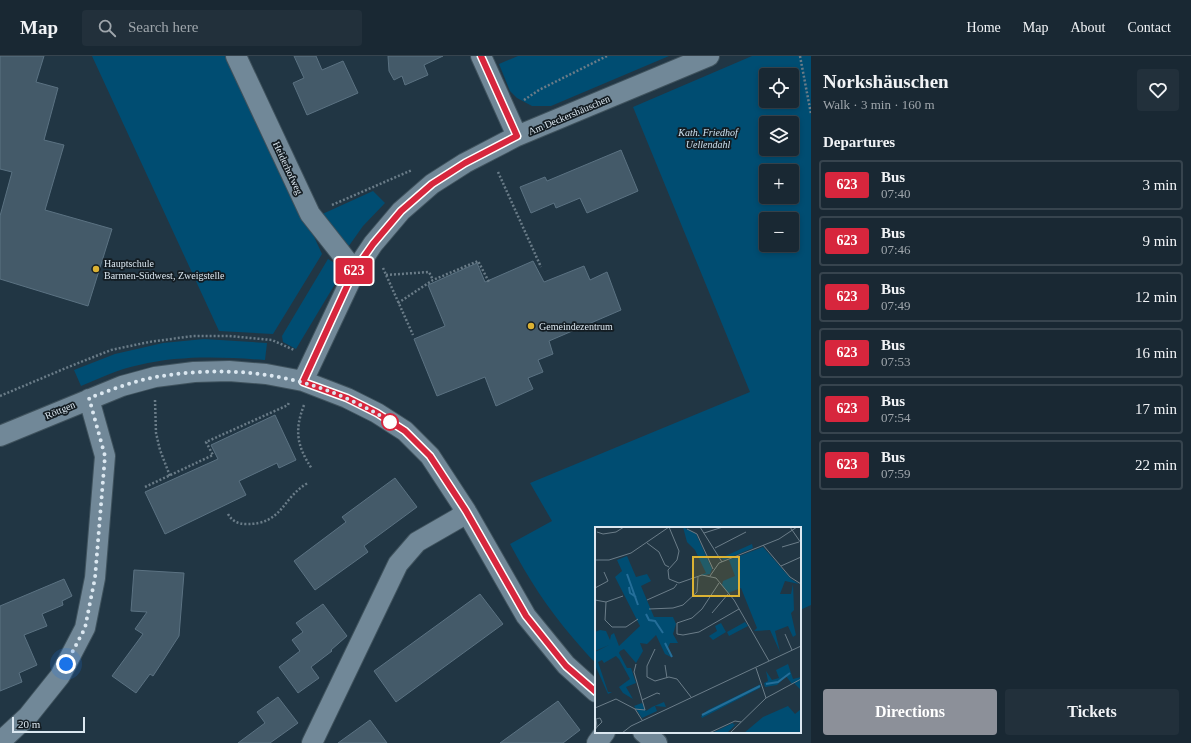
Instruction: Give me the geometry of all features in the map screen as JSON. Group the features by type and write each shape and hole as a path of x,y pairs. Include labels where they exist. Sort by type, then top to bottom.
{"street":[{"name":"Heiderhofweg","path":"236,56 310,214 354,271"},
{"path":"481,56 517,136"},
{"name":"Am Deckershäuschen","path":"303,382 354,271 373,244 401,211 432,184 465,163 517,136 710,56"},
{"name":"Röttgen","path":"0,436 89,398 122,386 155,377 194,372 229,371 266,374 303,382 347,398 377,413 405,431 430,456 466,511 526,616 566,666 595,691"},
{"path":"0,742 28,716 60,676 85,628 95,578 105,456 89,398"},
{"path":"312,743 398,564 417,542 457,519 466,511"},
{"path":"597,743 604,733"},
{"path":"644,733 657,743"}],"path":[{"path":"506,113 539,90 607,56"},
{"path":"800,56 811,114"},
{"path":"489,151 541,268"},
{"path":"310,214 418,167"},
{"path":"373,244 413,335"},
{"path":"398,303 433,280 478,261 489,282"},
{"path":"386,275 429,272 433,280"},
{"path":"155,377 156,433 160,450 170,476"},
{"path":"303,382 303,408 297,431 299,445 312,469"},
{"path":"145,487 213,455 206,442 288,405 303,382"},
{"path":"228,514 232,520 242,524 256,525 269,520 282,510 295,491 308,482"}],"green space":[{"path":"92,56 231,56 322,254 273,334 219,331"},
{"path":"518,56 669,56 551,106 532,106 517,98 510,91 499,64"},
{"name":"Kath. Friedhof Uellendahl","path":"752,56 811,56 811,605 801,610 801,527 595,527 595,662 573,638 547,604 531,581 510,544 552,521 530,483 750,392 633,107"},
{"path":"373,191 385,203 363,226 346,250 318,216"},
{"path":"328,259 333,262 341,274 296,349 283,342 282,336"},
{"path":"204,339 267,343 265,360 234,358 186,358 155,362 124,369 81,386 74,370 115,354 163,343"}],"building":[{"path":"0,56 44,56 36,82 58,88 44,140 64,145 45,210 112,229 88,306 0,279 0,216 12,172 0,169"},
{"path":"294,56 316,56 322,70 343,61 358,93 307,115 293,83 304,78"},
{"path":"388,56 443,56 424,65 428,75 405,85 402,76 394,80 389,71"},
{"path":"621,150 638,191 587,213 580,198 556,208 554,203 531,213 520,187 545,177 547,181"},
{"name":"Gemeindezentrum","path":"533,261 544,282 584,266 590,280 607,272 621,310 549,341 553,354 538,360 543,372 528,378 533,389 496,406 485,377 437,396 414,339 445,326 428,285 477,263 485,282"},
{"path":"275,415 296,460 279,468 277,463 239,481 246,495 165,534 145,492 218,459 211,445"},
{"path":"395,478 417,507 364,546 368,552 315,590 294,561 346,522 342,517"},
{"path":"134,570 184,573 179,636 153,676 150,674 136,693 112,676 143,634 135,629 147,612 131,611"},
{"path":"64,579 72,596 62,601 63,605 42,614 47,626 24,635 37,665 19,673 22,682 0,691 0,606"},
{"path":"480,594 503,624 396,702 374,671"},
{"path":"323,604 347,636 331,650 332,651 311,667 319,678 298,693 279,667 300,651 292,640 303,632 296,623"},
{"path":"278,697 298,723 270,743 238,743 265,723 257,712"},
{"path":"558,701 580,730 563,743 500,743"},
{"path":"370,720 387,743 338,743"}],"bus line":[{"name":"623","path":"481,56 517,136 465,163 432,184 401,211 373,244 354,271 303,382 347,398 377,413 405,431 430,456 466,511 526,616 566,666 595,691"}],"place":[{"name":"Hauptschule Barmen-Südwest, Zweigstelle","path":"96,269"},
{"name":"Gemeindezentrum","path":"531,326"}],"route":[{"path":"66,664 85,628 95,578 105,456 89,398 122,386 155,377 194,372 229,371 266,374 313,385 347,398 377,413 390,422"}]}
